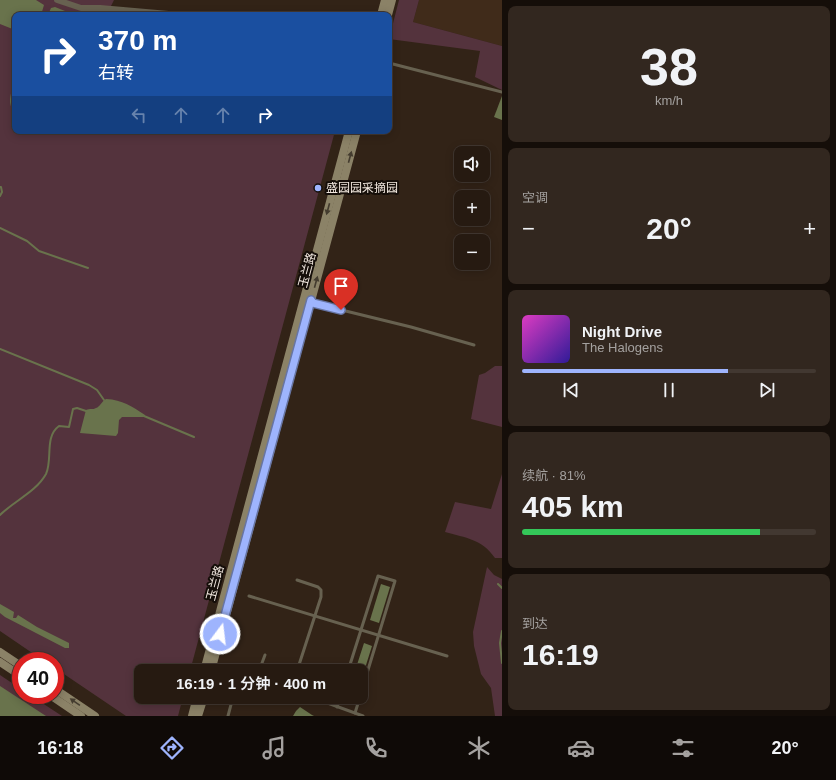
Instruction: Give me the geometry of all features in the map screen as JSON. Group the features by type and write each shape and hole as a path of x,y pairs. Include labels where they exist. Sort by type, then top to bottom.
{"street":[{"path":"57,0 81,8 146,12"},
{"path":"382,12 385,0"},
{"path":"389,12 392,0"},
{"name":"玉兰路","path":"209,664 348,134"},
{"name":"玉兰路","path":"209,664 356,134"},
{"path":"0,652 12,660"},
{"path":"0,662 12,670"},
{"path":"64,695 95,716"},
{"path":"64,704 82,716"},
{"path":"192,716 195,704"},
{"path":"198,716 202,704"}],"lane":[{"path":"392,64 502,92"},
{"path":"311,300 313,303 411,327 474,345"},
{"path":"350,664 378,576 395,581 368,670"},
{"path":"297,580 318,587 322,590 300,664"},
{"path":"249,596 448,656"},
{"path":"262,664 265,655"},
{"path":"228,716 231,704"},
{"path":"329,704 363,716"},
{"path":"355,713 358,704"}],"shaded area":[{"path":"0,0 114,0 108,12 12,12 12,134 334,134 192,664 134,664 134,704 181,704 178,716 126,716 64,674 64,652 31,652 0,631"},
{"path":"0,0 36,0 44,5 42,12 12,12 12,29 0,24"},
{"path":"399,0 419,0 413,22 502,46 502,90 475,77 480,51 392,39 392,27"},
{"path":"419,0 502,0 502,46 413,22"},
{"path":"55,7 68,12 49,12 51,8"},
{"path":"12,91 12,110 10,103"},
{"path":"502,96 502,120 494,117"},
{"path":"495,366 502,366 502,427 471,419 479,375"},
{"path":"106,399 127,404 145,415 145,417 122,417 119,420 118,433 116,436 80,433 86,410 94,409 100,406"},
{"path":"502,474 502,558 495,558 479,543 445,532 455,502 491,509"},
{"path":"487,567 494,575 502,579 502,716 495,716 491,688 481,674 474,646 473,632"},
{"path":"381,584 390,587 379,623 370,620"},
{"path":"0,604 14,612 13,618 16,618 18,615 37,627 69,643 69,648 65,648 5,617 0,613"},
{"path":"364,643 372,646 366,664 357,664"},
{"path":"0,675 12,683 12,704 44,704 62,716 0,716"},
{"path":"0,686 12,694 12,704 28,704 46,716 0,716"},
{"path":"300,707 314,716 293,716"}],"waterway":[{"path":"0,187 2,192 0,196"},
{"path":"0,228 27,241 39,251 88,268"},
{"path":"0,349 89,385 97,390 104,400"},
{"path":"0,515 37,486 46,474 49,462 50,442 54,431 59,426 69,427 73,409 77,408 86,411"},
{"path":"144,416 194,437"},
{"path":"498,584 502,588"},
{"path":"502,631 500,643 502,663"}],"place":[{"name":"盛园园采摘园","path":"318,188"}],"route":[{"path":"220,634 311,300 313,303 341,310"}]}
